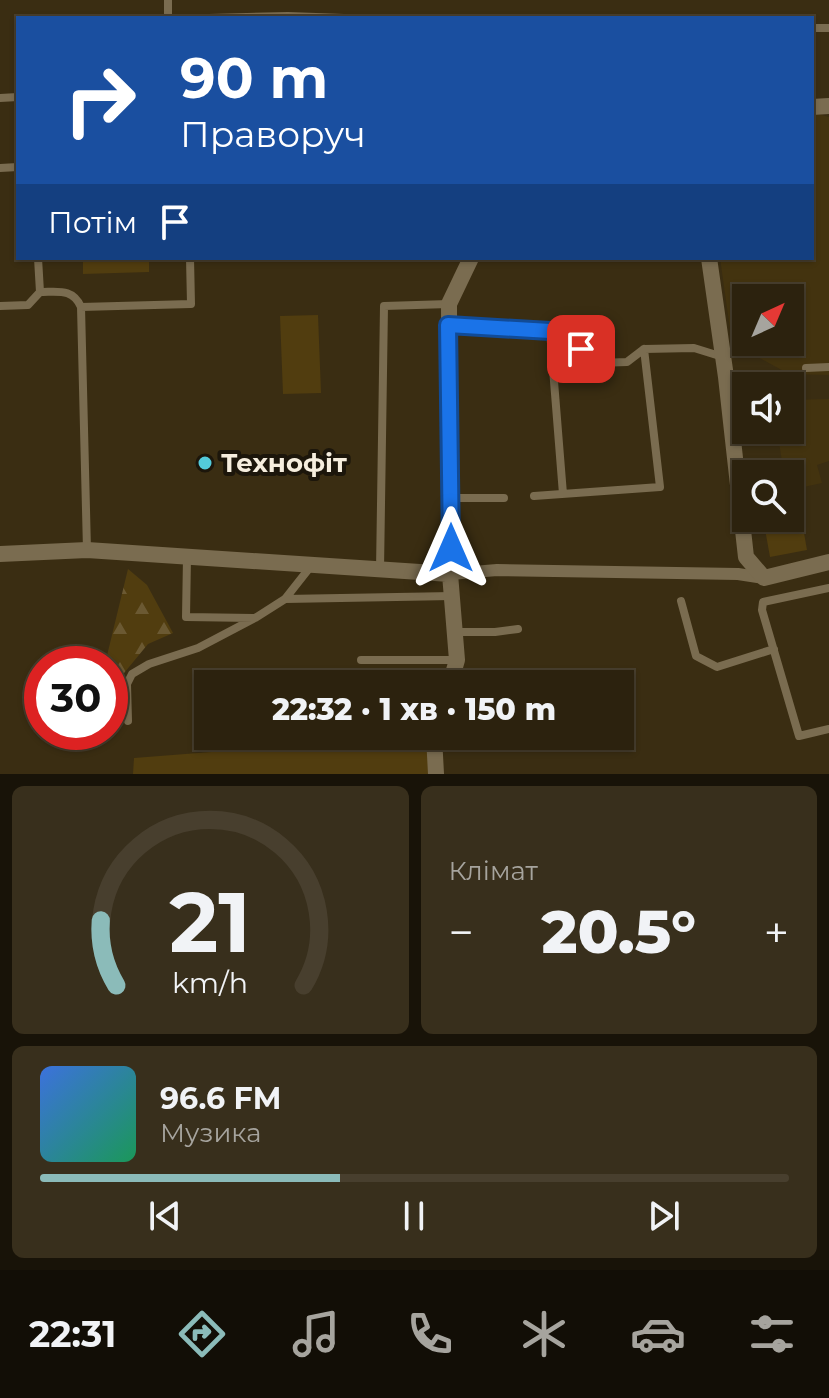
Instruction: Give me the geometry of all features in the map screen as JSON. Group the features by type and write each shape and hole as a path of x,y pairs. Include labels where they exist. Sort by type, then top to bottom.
{"street":[{"path":"454,670 457,660 450,574 448,325 449,304 470,260"},
{"path":"709,260 746,557 764,578"},
{"path":"0,554 87,550 450,574 497,570 738,574 764,578 829,562"},
{"path":"435,750 436,774"}],"lane":[{"path":"0,306 28,305 40,292 38,260"},
{"path":"81,307 191,304 190,260"},
{"path":"40,292 70,292 81,307 87,550"},
{"path":"380,570 384,306 449,304"},
{"path":"448,325 564,334 598,363 627,362 644,349 694,348 723,357"},
{"path":"550,331 563,494"},
{"path":"534,496 660,487 644,349"},
{"path":"806,368 829,367"},
{"path":"451,498 504,498"},
{"path":"187,557 186,617 255,618"},
{"path":"128,682 132,674 149,664 198,648 285,599 311,566"},
{"path":"829,588 763,602 762,610 799,736 829,729"},
{"path":"285,599 452,596"},
{"path":"681,601 696,656 706,662 717,667 774,649"},
{"path":"455,632 518,629"},
{"path":"361,660 457,660"}],"shaded area":[{"path":"814,113 829,117 829,375 785,372 756,356 804,356 804,284 732,284 732,343 720,260 814,260"},
{"path":"829,399 829,461 817,465 822,483 804,487 804,460 782,460 779,444 804,444 804,400"}],"green space":[{"path":"83,260 149,260 149,272 83,274"},
{"path":"318,315 321,393 283,394 280,316"},
{"path":"766,532 804,532 807,550 770,557"},
{"path":"128,569 147,585 173,633 148,644 128,668 128,646 109,646"},
{"path":"236,750 433,750 432,774 133,774 134,758"}],"place":[{"name":"Технофіт","path":"205,463"}],"route":[{"path":"451,548 448,325 550,331 564,334 581,349"}]}
